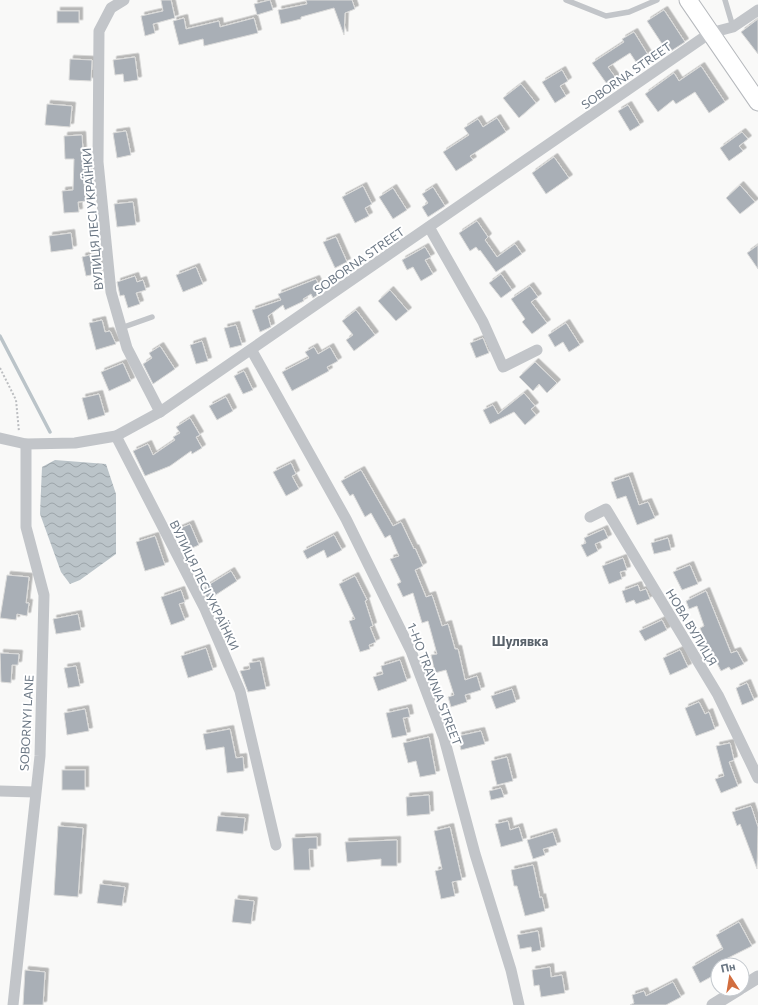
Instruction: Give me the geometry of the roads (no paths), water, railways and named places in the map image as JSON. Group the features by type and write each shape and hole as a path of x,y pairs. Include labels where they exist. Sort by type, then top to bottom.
{"main road":[{"path":"688,0 758,102"}],"street":[{"name":"ВУЛИЦЯ ЛЕСІ УКРАЇНКИ","path":"124,0 111,8 99,31 98,162 111,292 127,348 160,412"},
{"name":"SOBORNA STREET","path":"0,438 22,443 75,443 116,436 160,412 710,33 733,27 758,10"},
{"path":"429,227 483,322 504,367 537,350"},
{"name":"1-HO TRAVNIA STREET","path":"252,350 346,519 411,651 444,738 475,854 512,970 519,1005"},
{"name":"ВУЛИЦЯ ЛЕСІ УКРАЇНКИ","path":"116,436 205,609 240,691 276,845"},
{"name":"SOBORNYI LANE","path":"13,1005 34,792 40,756 44,595 26,527 22,443"},
{"name":"НОВА ВУЛИЦЯ","path":"590,517 606,509 718,695 758,778"},
{"path":"0,791 34,792"},
{"path":"713,1005 726,997"}],"lane":[{"path":"566,0 606,16 629,12 657,0"},
{"path":"725,0 733,27"},
{"path":"121,328 152,317"}],"water":[{"path":"55,460 106,464 116,494 116,554 80,580 70,584 61,572 40,514 42,467"}],"waterway":[{"path":"0,336 50,432"}],"district":[{"name":"Шулявка","path":"520,641"}]}
